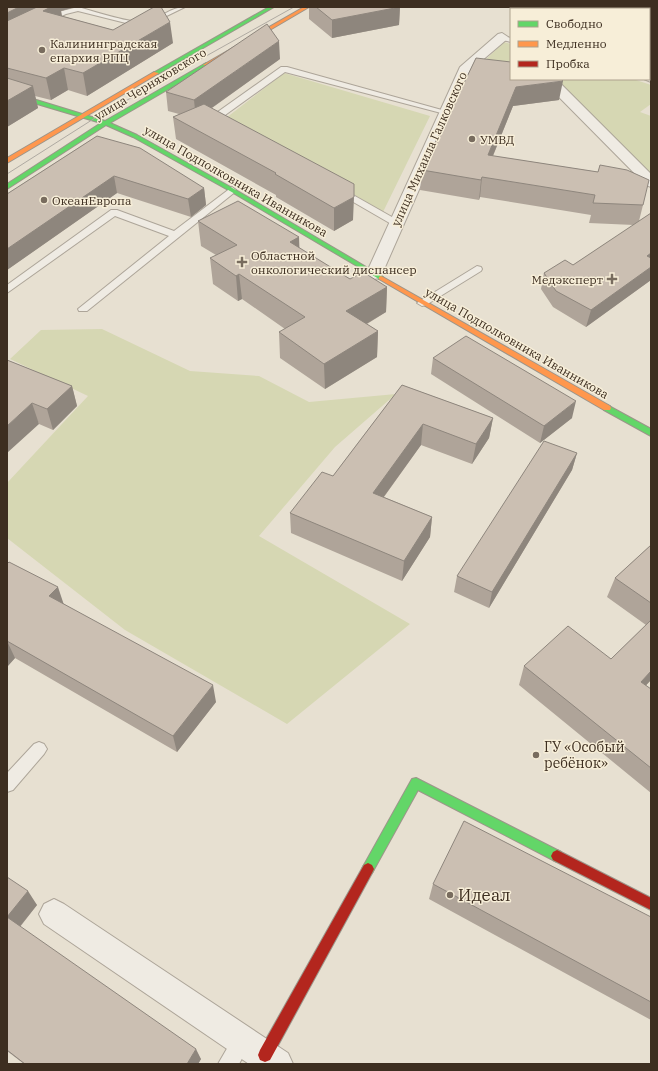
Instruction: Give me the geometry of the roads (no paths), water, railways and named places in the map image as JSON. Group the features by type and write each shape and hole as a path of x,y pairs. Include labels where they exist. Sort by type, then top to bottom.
{"street":[{"name":"улица Черняховского","path":"7,161 81,116 272,7"},
{"name":"улица Черняховского","path":"7,187 106,123 307,7"},
{"name":"улица Михаила Галковского","path":"374,274 466,67 507,39"},
{"path":"466,67 481,70"},
{"path":"540,80 551,82 651,182"},
{"name":"улица Подполковника Иванникова","path":"7,93 106,123 135,136 232,190 422,303 651,433"},
{"path":"54,914 253,1056 416,783 651,904"}],"lane":[{"path":"40,24 64,12 78,10 134,23 146,24 182,7"},
{"path":"52,18 66,22"},
{"path":"229,126 215,118 284,69 445,112"},
{"path":"329,184 396,223"},
{"path":"82,309 232,190"},
{"path":"7,290 114,212 176,235"},
{"path":"422,303 477,269"},
{"path":"7,784 38,749"}],"tram line":[{"path":"7,174 95,118 294,7"}],"place":[{"name":"Калининградская епархия РПЦ","path":"42,50"},
{"name":"УМВД","path":"472,139"},
{"name":"ОкеанЕвропа","path":"44,200"},
{"name":"Областной онкологический диспансер","path":"242,262"},
{"name":"Медэксперт","path":"612,279"},
{"name":"ГУ «Особый ребёнок»","path":"536,755"},
{"name":"Идеал","path":"450,895"}]}
